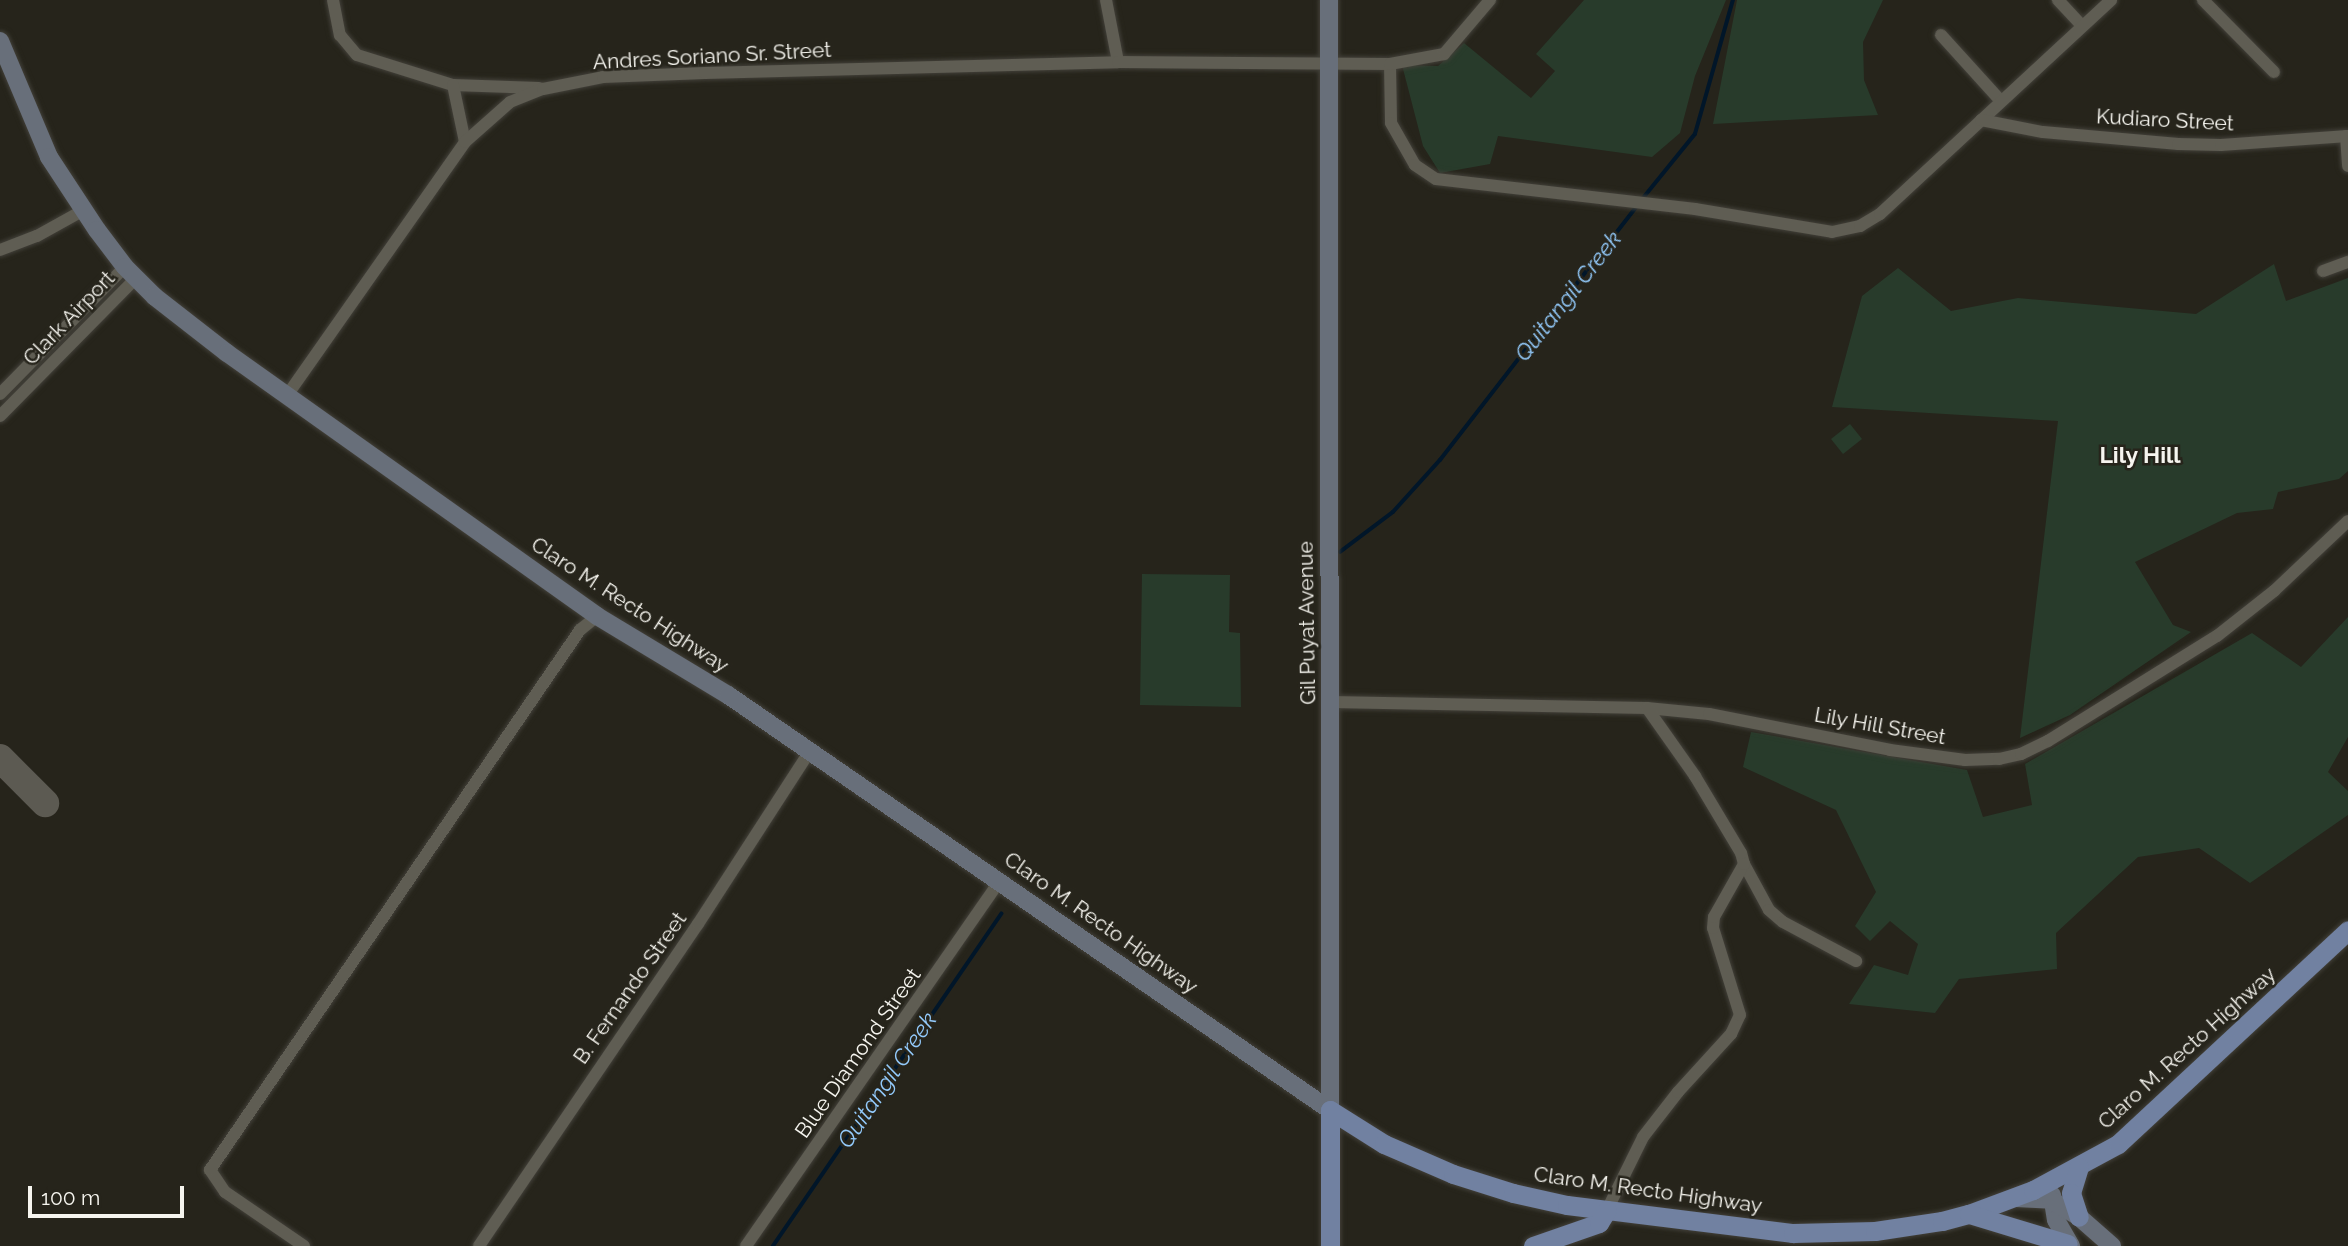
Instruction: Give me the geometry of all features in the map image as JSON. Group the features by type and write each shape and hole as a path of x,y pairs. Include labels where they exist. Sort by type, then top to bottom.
{"main road":[{"name":"Gil Puyat Avenue","path":"1329,0 1330,1246"},
{"name":"Claro M. Recto Highway","path":"0,41 49,157 82,211 130,272 202,334 597,616 728,695 1330,1110 1384,1143 1453,1174 1529,1197 1607,1210 1793,1233 1885,1230 1969,1214 2054,1180 2130,1134 2348,930"},
{"path":"2079,1167 2071,1193 2079,1217"},
{"path":"2054,1180 2051,1200 2056,1220 2069,1245"},
{"path":"2013,1198 2051,1200 2079,1217 2112,1246"},
{"path":"1533,1246 1599,1223 1607,1210"},
{"path":"1969,1214 2069,1245"}],"street":[{"path":"333,0 340,34 346,46 357,55 453,85 543,89"},
{"path":"1106,0 1118,62"},
{"name":"Andres Soriano Sr. Street","path":"288,394 465,142 510,102 543,89 603,77 1118,62 1390,64 1444,54 1490,0"},
{"path":"2058,0 2082,26"},
{"path":"2203,0 2274,72"},
{"path":"1390,64 1391,123 1415,165 1428,175 1644,203 1832,232 1860,226 1888,207 2000,100 2110,1"},
{"path":"1941,35 2000,100"},
{"path":"453,85 465,142"},
{"name":"Kudiaro Street","path":"1981,120 2043,132 2178,144 2221,145 2347,136"},
{"path":"2347,136 2348,166"},
{"path":"0,250 37,236 82,211"},
{"path":"2323,271 2348,262"},
{"name":"Clark Airport","path":"0,394 130,272"},
{"name":"Clark Airport","path":"0,416 130,272"},
{"name":"Lily Hill Street","path":"1331,702 1647,708 1709,714 1890,750 1965,760 1999,759 2021,754 2048,741 2217,636 2274,591 2348,521"},
{"path":"304,1246 225,1192 210,1170 580,630 597,616"},
{"path":"1647,708 1695,776 1741,853 1744,864 1769,910 1783,922 1856,961"},
{"name":"B. Fernando Street","path":"479,1246 698,924 810,751"},
{"path":"1607,1210 1650,1127 1737,1025 1740,1016 1737,1001 1713,929 1714,917 1744,864"},
{"name":"Blue Diamond Street","path":"746,1246 1000,881"}],"green space":[{"path":"1584,0 1726,0 1695,76 1680,133 1652,157 1498,136 1490,164 1440,173 1423,146 1402,65 1438,66 1464,43 1531,98 1555,71 1536,54"},
{"path":"1737,0 1883,0 1863,42 1864,80 1878,115 1713,124"},
{"path":"2274,264 2286,301 2348,278 2348,471 2339,479 2278,492 2273,509 2237,513 2135,562 2173,625 2191,632 2070,715 2020,738 2058,421 1832,407 1862,296 1898,268 1951,311 2018,298 2196,314"},
{"path":"1850,424 1862,439 1843,454 1831,439"},
{"path":"1142,574 1230,575 1229,632 1240,633 1241,707 1140,705"},
{"path":"2348,617 2348,737 2328,772 2348,791 2348,815 2250,883 2199,848 2138,857 2056,933 2057,969 1959,979 1935,1013 1849,1004 1874,965 1908,975 1918,944 1890,921 1870,941 1855,926 1876,892 1836,810 1743,767 1751,732 1967,770 1983,817 2032,805 2025,764 2252,633 2301,667"}],"waterway":[{"name":"Quitangil Creek","path":"1643,198 1695,134 1733,0"},
{"name":"Quitangil Creek","path":"1340,552 1393,512 1440,460 1636,207"},
{"name":"Quitangil Creek","path":"773,1246 1001,914"}],"taxiway":[{"path":"0,758 45,803"}],"district":[{"name":"Lily Hill","path":"2140,455"}]}
